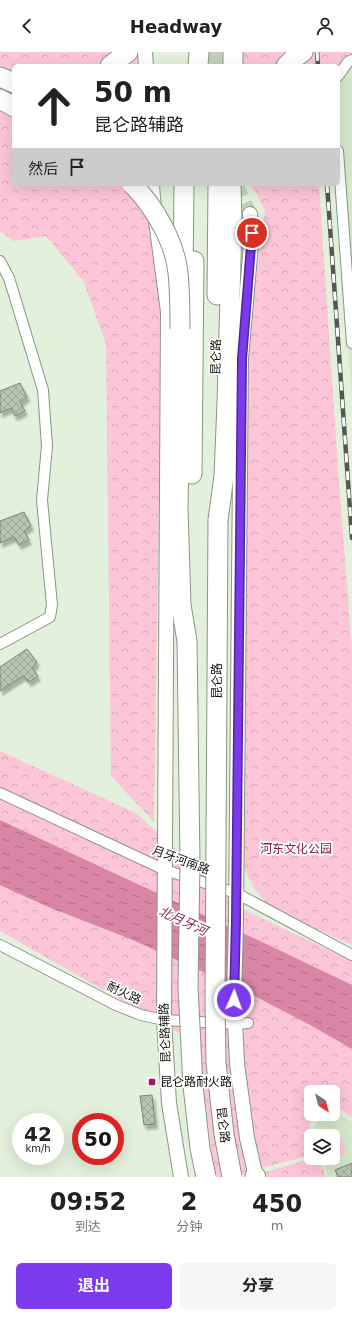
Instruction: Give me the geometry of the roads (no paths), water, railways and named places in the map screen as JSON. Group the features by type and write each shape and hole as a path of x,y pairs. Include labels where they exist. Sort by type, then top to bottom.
{"highway":[{"path":"113,64 128,52"},
{"path":"186,52 186,64"},
{"path":"198,64 199,52"},
{"path":"220,52 220,64"},
{"path":"233,52 233,64"},
{"path":"288,64 303,52"},
{"path":"0,77 12,82"},
{"path":"0,99 12,106"},
{"path":"134,186 145,198 161,223 174,253 178,272 180,329 178,509 181,605 187,641"},
{"path":"180,329 184,268 184,186"},
{"name":"昆仑路","path":"195,186 190,596 187,641 190,862 188,987 193,1086 200,1148 206,1177"},
{"name":"昆仑路","path":"218,186 214,475 218,520 215,1001 216,1063 224,1134 232,1177"},
{"path":"230,186 232,223"},
{"path":"218,520 224,476 232,223 236,186"}],"main road":[{"path":"145,52 146,64"},
{"name":"昆仑路辅路","path":"152,186 168,312 164,1020 169,1103 180,1177"},
{"path":"250,214 252,233 242,359 234,1000 242,1023 237,1063 247,1138 256,1177"}],"street":[{"path":"340,73 348,62 352,60"},
{"path":"340,179 352,343"},
{"path":"0,261 9,278 43,390 47,446 42,500 52,604 50,617 0,644"},
{"name":"月牙河南路","path":"0,793 165,870 236,893 352,955"},
{"name":"耐火路","path":"0,945 116,1005 141,1015 164,1020 242,1023"}],"water":[{"name":"北月牙河","path":"0,820 352,985 352,1049 245,991 133,940 46,906 0,885"}],"tunnel":[{"path":"216,52 216,64"},
{"path":"237,186 250,214"}],"railway":[{"path":"317,52 318,64"},
{"path":"327,186 352,538"}],"place":[{"name":"昆仑路耐火路","path":"152,1082"}],"park label":[{"name":"河东文化公园","path":"296,849"}]}
